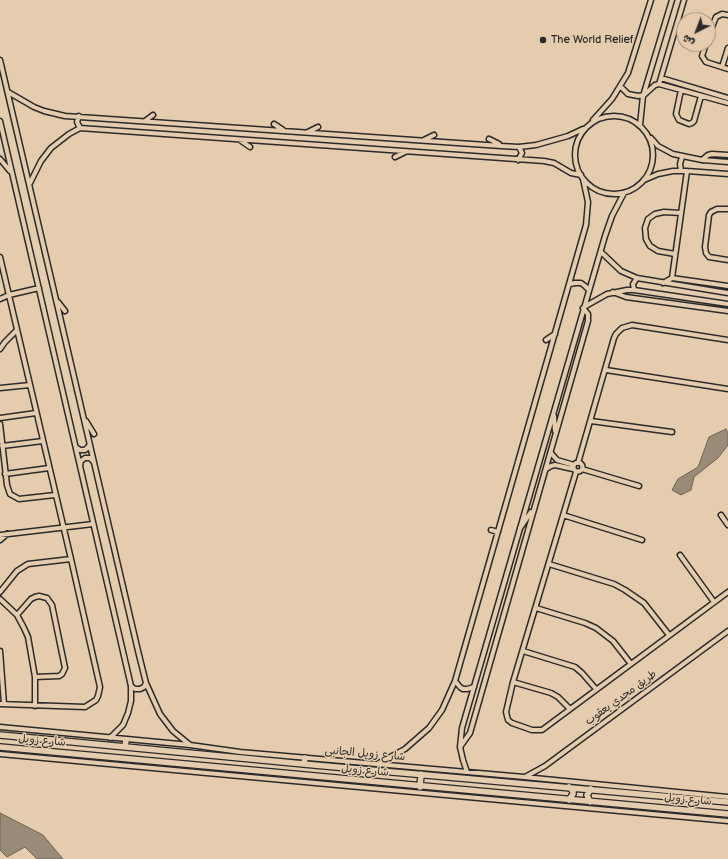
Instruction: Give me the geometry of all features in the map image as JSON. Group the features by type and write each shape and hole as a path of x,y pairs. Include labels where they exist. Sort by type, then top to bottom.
{"main road":[{"name":"شارع زويل","path":"0,735 314,765 492,778 591,789 683,795 728,802"},
{"path":"125,747 126,740"},
{"name":"شارع زويل","path":"0,747 728,814"},
{"path":"304,758 304,764"},
{"path":"362,769 363,762"},
{"path":"314,765 318,771 318,774 315,777"},
{"path":"336,779 332,772 337,767"},
{"path":"420,786 421,774"},
{"path":"569,787 573,793 572,798 569,800"},
{"path":"590,802 587,795 591,789"},
{"path":"680,810 680,817"}],"street":[{"path":"376,764 395,755 422,736 442,710 455,681 556,334 586,225 588,214 587,196 582,177 575,160 575,150 578,139 583,130 607,104 628,73 651,0"},
{"path":"640,125 644,95 672,0"},
{"path":"659,84 684,0"},
{"path":"716,17 722,14 728,15"},
{"path":"722,67 728,48"},
{"path":"703,52 703,59 708,63 728,69"},
{"path":"0,60 146,683 155,704 166,723 190,745"},
{"path":"661,78 728,98"},
{"path":"620,86 633,96 644,95 652,86 659,84 728,104"},
{"path":"681,90 676,114 679,120 689,124 694,121 701,96"},
{"path":"8,92 34,107 65,116 501,146 519,147 545,143 583,130"},
{"path":"145,121 153,115"},
{"path":"592,122 604,116 616,115 629,118 640,125 658,146 665,151 682,157 728,162"},
{"path":"79,116 77,122 80,128"},
{"path":"0,121 131,686 131,701 128,713 123,725 110,738"},
{"path":"274,124 284,130"},
{"path":"307,132 318,127"},
{"path":"30,184 41,161 51,148 68,134 80,128 549,162 582,177 591,187 601,192 613,194 624,193 635,188 644,180 658,174 687,171 727,174 728,179"},
{"path":"644,180 652,166 653,157 651,141 647,134"},
{"path":"423,140 434,135"},
{"path":"489,139 501,146"},
{"path":"240,140 250,147"},
{"path":"518,160 522,153 519,147"},
{"path":"395,157 406,152"},
{"path":"702,160 708,155 712,154 728,154"},
{"path":"681,171 680,164 682,157"},
{"path":"0,159 12,176"},
{"path":"672,278 687,171"},
{"path":"468,772 462,760 460,747 462,728 589,290 610,221 624,193"},
{"path":"728,209 717,209 709,215 705,247 706,253 709,257 728,260"},
{"path":"676,254 658,251 650,246 646,239 645,228 648,219 655,214 664,212 681,213"},
{"path":"601,252 621,271 637,278 728,293"},
{"path":"0,257 100,688 96,700 85,707 2,704 0,651"},
{"path":"634,290 633,284 637,278"},
{"path":"663,283 672,278 728,286"},
{"path":"570,284 581,283 589,290"},
{"path":"0,299 9,295 39,288"},
{"path":"584,307 600,297 613,292 634,290 728,304"},
{"path":"613,292 626,297 728,311"},
{"path":"57,301 65,311"},
{"path":"460,747 470,733 588,321 588,314 584,307"},
{"path":"728,340 632,325 622,328 616,334 578,463 574,469 564,515 513,682 506,712 508,720 512,723 532,730 542,730 728,592"},
{"path":"0,349 17,330"},
{"path":"546,340 556,334"},
{"path":"606,370 728,389"},
{"path":"0,388 30,385"},
{"path":"0,418 36,412"},
{"path":"553,414 555,427 554,440"},
{"path":"83,416 94,434"},
{"path":"591,421 672,432"},
{"path":"0,424 7,490 14,498 24,499 56,495"},
{"path":"2,446 43,441"},
{"path":"76,447 80,450 85,450 90,444"},
{"path":"550,452 554,458 579,472 582,469 639,486"},
{"path":"80,466 85,458 90,458 94,462"},
{"path":"578,463 582,466 582,469"},
{"path":"545,471 551,466 555,465 574,469"},
{"path":"5,474 49,468"},
{"path":"519,530 535,507"},
{"path":"564,515 642,540"},
{"path":"721,515 728,525"},
{"path":"0,535 93,524"},
{"path":"491,530 498,532"},
{"path":"0,540 8,534"},
{"path":"111,536 117,536"},
{"path":"680,555 714,602"},
{"path":"0,592 17,571 28,564 71,559"},
{"path":"549,564 614,584 625,590 644,604 669,635"},
{"path":"17,615 31,599 35,597 39,596 47,598 52,605 65,668 62,674 56,677 34,677"},
{"path":"0,599 17,615 28,637 34,677 36,706"},
{"path":"536,608 585,623 596,628 613,641 631,664"},
{"name":"طريق مجدي يعقوب","path":"524,777 545,766 728,631"},
{"path":"523,651 575,667 596,690"},
{"path":"455,681 463,689 474,687"},
{"path":"513,682 551,693 558,697 570,709"},
{"path":"131,686 135,689 140,689 144,687 146,683"},
{"name":"شارع زويل الجانبى","path":"0,727 190,745 240,752 468,772 492,778 524,777 683,795 728,797"},
{"path":"0,754 728,821"},
{"path":"722,797 728,792"}],"shaded area":[{"path":"726,429 728,433 728,445 718,458 694,477 691,490 681,495 672,490 678,479 698,467 709,437"},
{"path":"0,813 43,835 63,859 37,859 25,847 7,857 0,850"}],"place":[{"name":"The World Relief","path":"543,40"}]}
